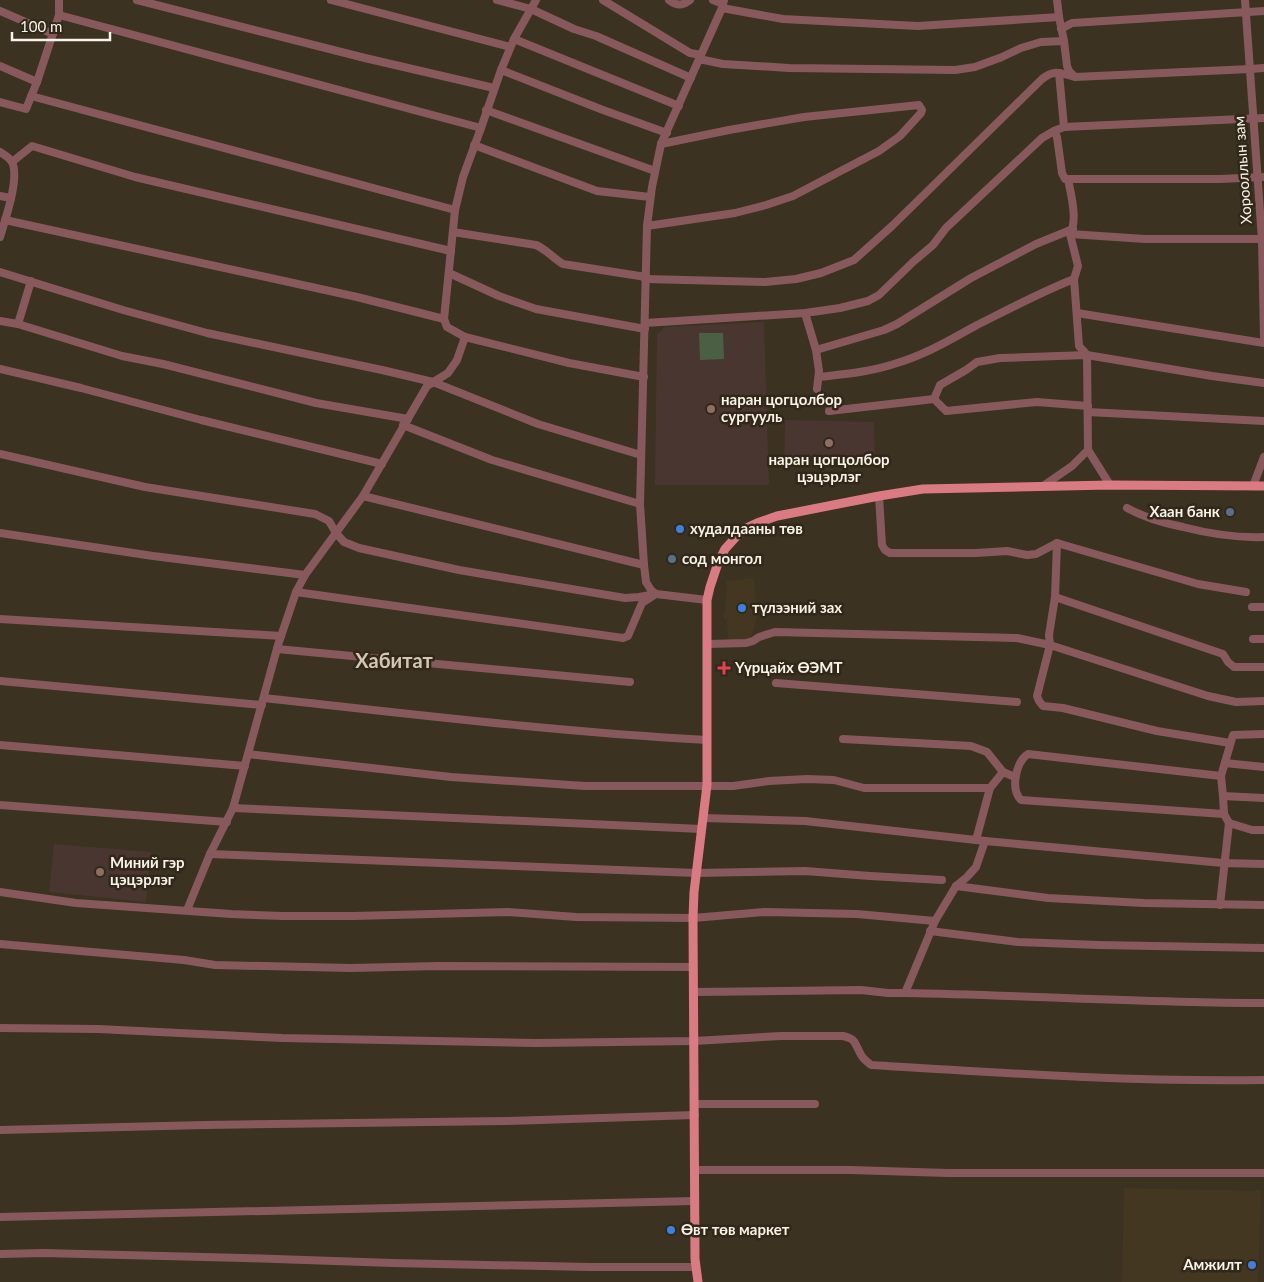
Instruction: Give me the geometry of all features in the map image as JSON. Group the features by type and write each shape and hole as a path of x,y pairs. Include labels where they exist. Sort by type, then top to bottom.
{"main road":[{"path":"698,1282 694,1170 693,918 696,874 707,785 707,600 716,568 725,549 734,538 757,522 777,516 923,489 1110,485 1264,486"}],"street":[{"path":"0,102 26,109 53,34 59,14 59,0"},
{"path":"137,0 365,58 494,88"},
{"path":"331,0 510,47"},
{"path":"497,0 531,9 691,78"},
{"path":"536,0 510,47 463,177 455,210 444,319 448,327 465,337 569,363 644,377"},
{"path":"603,0 690,53 723,64 789,68 954,70 975,67 1041,42 1064,41"},
{"path":"669,0 676,5 683,5 690,0"},
{"path":"713,0 782,19 918,26 1059,17"},
{"path":"1057,0 1067,66 1075,77"},
{"name":"Хорооллын зам","path":"1245,0 1253,119 1260,177 1264,338"},
{"path":"656,594 646,582 640,504 646,226 654,171 661,144 723,4"},
{"path":"0,11 53,34"},
{"path":"1061,29 1072,23 1264,11"},
{"path":"59,14 481,128"},
{"path":"514,39 679,106"},
{"path":"0,66 37,82"},
{"path":"453,232 536,245 545,249 563,264 646,278 765,282 821,274 854,260 1050,73 1075,77 1264,68"},
{"path":"501,70 666,133"},
{"path":"1059,73 1064,128"},
{"path":"31,96 455,210"},
{"path":"646,226 735,213 794,196 879,151 900,136 922,110 919,105 804,117 661,144"},
{"path":"486,110 654,171"},
{"path":"449,273 499,296 536,309 645,326 805,313 840,308 868,302 879,295 913,262 933,246 946,228 972,202 1042,138 1054,131 1064,128 1264,118"},
{"path":"1054,131 1057,137 1062,173 1065,179 1068,180 1074,207 1072,232 1078,266 1074,279 1079,346 1087,355 1088,450 1110,485"},
{"path":"474,145 597,191 650,197"},
{"path":"12,162 32,146 135,177 451,251"},
{"path":"0,152 12,162 15,175 11,198 0,237"},
{"path":"1068,180 1260,177"},
{"path":"0,196 11,198"},
{"path":"5,220 357,297 444,319"},
{"path":"816,350 898,324 971,278 1036,244 1072,232 1145,240 1263,240"},
{"path":"0,272 122,310 207,333 433,382 538,424 642,455"},
{"path":"819,378 863,372 894,364 938,347 1056,286 1074,279"},
{"path":"18,324 31,281"},
{"path":"805,313 816,350 819,371 818,389"},
{"path":"1077,313 1264,343"},
{"path":"0,321 18,324 122,356 163,364 316,403 406,422 492,460 640,504"},
{"path":"187,910 210,854 233,808 277,649 296,592 305,575 363,496 427,386 448,373 457,360 465,337"},
{"path":"934,399 940,385 977,362 1000,358 1087,355 1264,383"},
{"path":"0,369 382,464"},
{"path":"934,399 946,411 1037,402 1088,409 1264,421"},
{"path":"829,411 934,399"},
{"path":"1043,486 1072,466 1088,450"},
{"path":"0,454 146,487 315,514 329,521 344,542 359,548 460,570 625,598 656,594 707,600"},
{"path":"1253,486 1264,457"},
{"path":"363,496 644,565"},
{"path":"879,496 882,546 890,553 1007,551 1027,555 1036,554 1057,543 1198,584 1246,592"},
{"path":"1127,508 1142,516 1201,532 1224,536 1264,538"},
{"path":"0,533 153,556 305,575"},
{"path":"1057,543 1055,597 1049,635 1050,645 1037,696 1043,706 1063,708 1157,731 1230,743"},
{"path":"296,592 623,638 628,636 642,603 656,594"},
{"path":"1055,597 1223,654 1234,667 1264,667"},
{"path":"1252,607 1264,607"},
{"path":"0,620 281,636"},
{"path":"707,644 746,643 753,641 759,636 775,632 1017,638 1050,645 1208,696 1236,702 1264,701"},
{"path":"1253,639 1264,639"},
{"path":"277,649 630,682"},
{"path":"0,681 263,701 662,738 708,740"},
{"path":"776,683 1017,702"},
{"path":"1220,905 1229,823 1224,814 1221,776 1232,735 1264,734"},
{"path":"843,739 971,746 987,752 1003,772 1015,777"},
{"path":"0,745 245,766"},
{"path":"248,754 451,777 585,786 733,786 807,779 834,780 864,788 990,788"},
{"path":"1221,776 1028,754 1022,760 1015,777 1016,793 1021,800 1224,814"},
{"path":"1225,763 1264,767"},
{"path":"976,840 990,788 1003,772"},
{"path":"1223,796 1264,798"},
{"path":"0,805 226,822"},
{"path":"233,808 701,829"},
{"path":"703,818 805,822 1224,863 1264,864"},
{"path":"1229,823 1252,830 1264,830"},
{"path":"905,993 935,921 956,886 976,867 985,841"},
{"path":"210,854 696,874 805,871 942,880"},
{"path":"956,886 1048,898 1264,905"},
{"path":"0,892 76,902 231,914 283,916 508,912 576,917 693,918 766,912 857,914 935,921"},
{"path":"930,931 1018,942 1264,948"},
{"path":"0,944 184,960 215,965 350,968 439,966 693,967"},
{"path":"694,992 861,990 888,993 1264,1003"},
{"path":"0,1028 98,1029 282,1038 526,1043 694,1041 781,1036 843,1036 851,1038 856,1042 860,1054 872,1065 1025,1075 1201,1081 1264,1080"},
{"path":"695,1104 815,1104"},
{"path":"0,1130 506,1121 695,1115"},
{"path":"694,1170 850,1170 948,1173 1264,1173"},
{"path":"0,1217 695,1201"},
{"path":"0,1254 62,1253 402,1264 696,1267"}],"shaded area":[{"name":"наран цогцолбор сургууль","path":"764,322 769,485 655,485 657,334 665,327"},
{"name":"наран цогцолбор цэцэрлэг","path":"785,420 874,422 875,464 784,468"},
{"name":"түлээний зах","path":"754,578 756,597 754,598 758,605 758,612 752,635 750,636 751,639 728,641 727,619 724,619 723,614 725,612 727,581"},
{"name":"Миний гэр цэцэрлэг","path":"54,844 151,852 146,902 49,892"},
{"path":"1124,1188 1261,1191 1258,1282 1122,1282"}],"green space":[{"path":"699,333 723,333 724,359 700,360"}],"place":[{"name":"наран цогцолбор сургууль","path":"711,409"},
{"name":"наран цогцолбор цэцэрлэг","path":"829,443"},
{"name":"Хаан банк","path":"1230,512"},
{"name":"худалдааны төв","path":"680,529"},
{"name":"сод монгол","path":"672,559"},
{"name":"түлээний зах","path":"742,608"},
{"name":"Үүрцайх ӨЭМТ","path":"724,668"},
{"name":"Миний гэр цэцэрлэг","path":"100,872"},
{"name":"Өвт төв маркет","path":"671,1230"},
{"name":"Амжилт","path":"1252,1265"}],"district":[{"name":"Хабитат","path":"394,661"}]}
